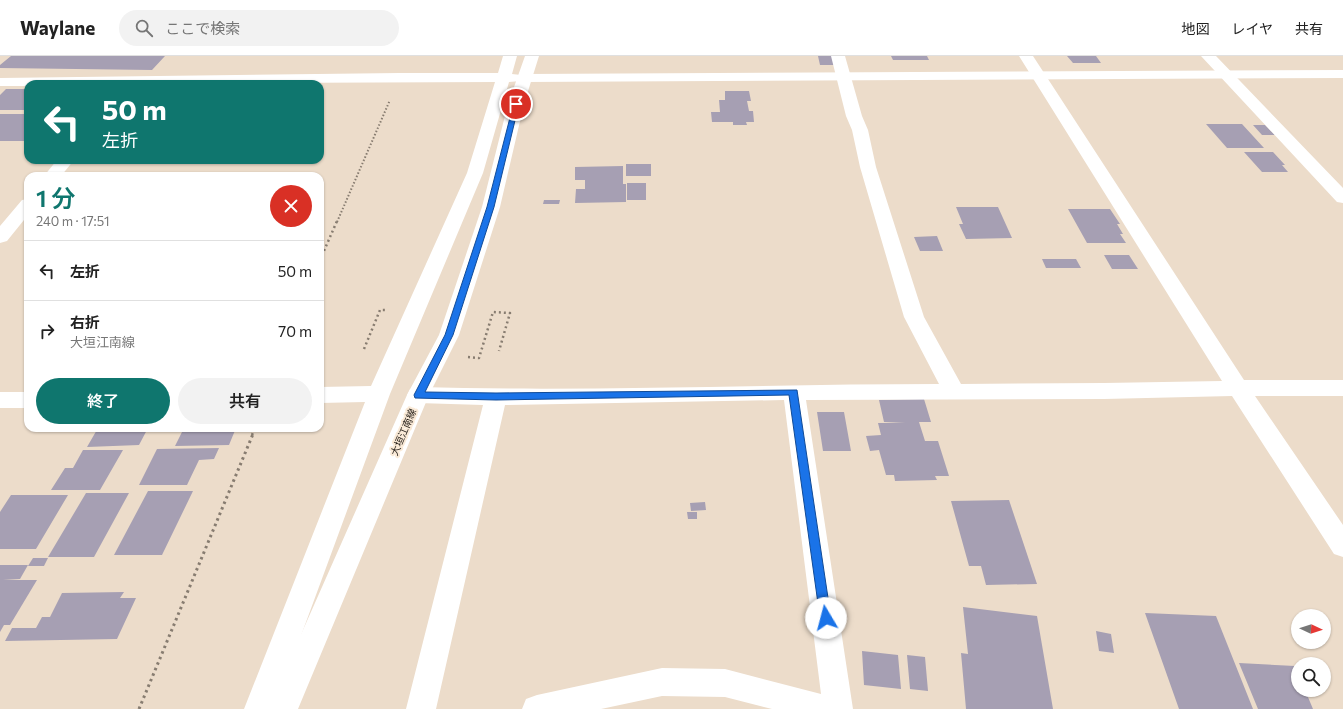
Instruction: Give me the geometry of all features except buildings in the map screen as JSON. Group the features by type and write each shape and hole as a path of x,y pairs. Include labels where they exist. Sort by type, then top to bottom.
{"street":[{"path":"259,709 379,394 475,173 510,56"},
{"name":"大垣江南線","path":"283,709 418,395 449,335 491,207 516,104 532,56"},
{"path":"838,56 854,116 860,130 868,166 914,317 954,391"},
{"path":"1026,56 1238,388 1343,546"},
{"path":"1208,56 1343,198"},
{"path":"293,80 400,78 1343,74"},
{"path":"0,82 24,82"},
{"path":"56,172 62,164"},
{"path":"0,237 24,209"},
{"path":"418,395 496,396 1343,388"},
{"path":"794,392 838,709"},
{"path":"324,395 379,394"},
{"path":"421,709 496,396"},
{"path":"0,400 24,400"},
{"path":"537,709 662,682 725,683 825,709"}],"path":[{"path":"324,251 400,78"},
{"path":"478,358 493,312 510,313 499,351"},
{"path":"140,709 253,432"}],"route":[{"path":"516,104 491,207 449,335 418,395 496,396 794,392 826,618"}]}
